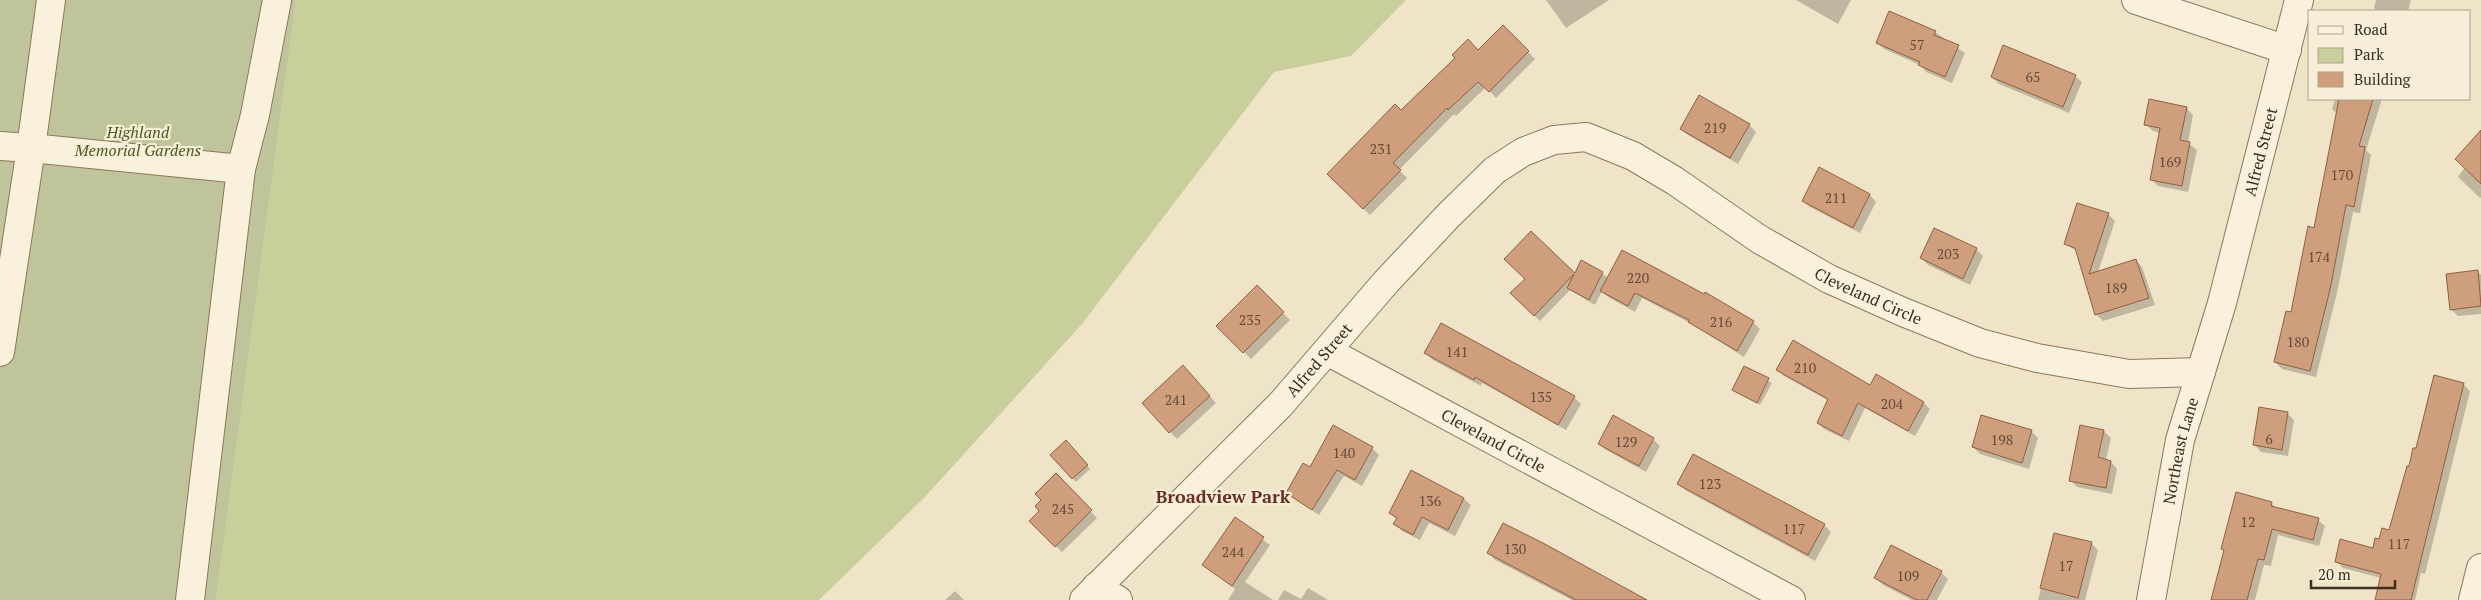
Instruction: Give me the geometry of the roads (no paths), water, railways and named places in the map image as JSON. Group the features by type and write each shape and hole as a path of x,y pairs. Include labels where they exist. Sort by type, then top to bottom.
{"street":[{"path":"0,352 51,0"},
{"path":"190,600 242,169 277,0"},
{"path":"2136,0 2287,50"},
{"name":"Alfred Street","path":"2222,303 2299,0"},
{"name":"Cleveland Circle","path":"1565,139 1586,137 1633,156 1675,181 1759,239 1830,279 1903,312 1980,343 2037,358 2129,374 2201,372"},
{"name":"Alfred Street","path":"1099,596 1280,404 1404,262 1495,170 1523,152 1554,140 1565,139"},
{"path":"0,146 242,169"},
{"name":"Northeast Lane","path":"2151,600 2180,440 2222,303"},
{"name":"Cleveland Circle","path":"1326,351 1791,600"},
{"path":"2473,600 2481,568"}],"district":[{"name":"Broadview Park","path":"1223,496"}],"park label":[{"name":"Highland Memorial Gardens","path":"138,141"}]}
